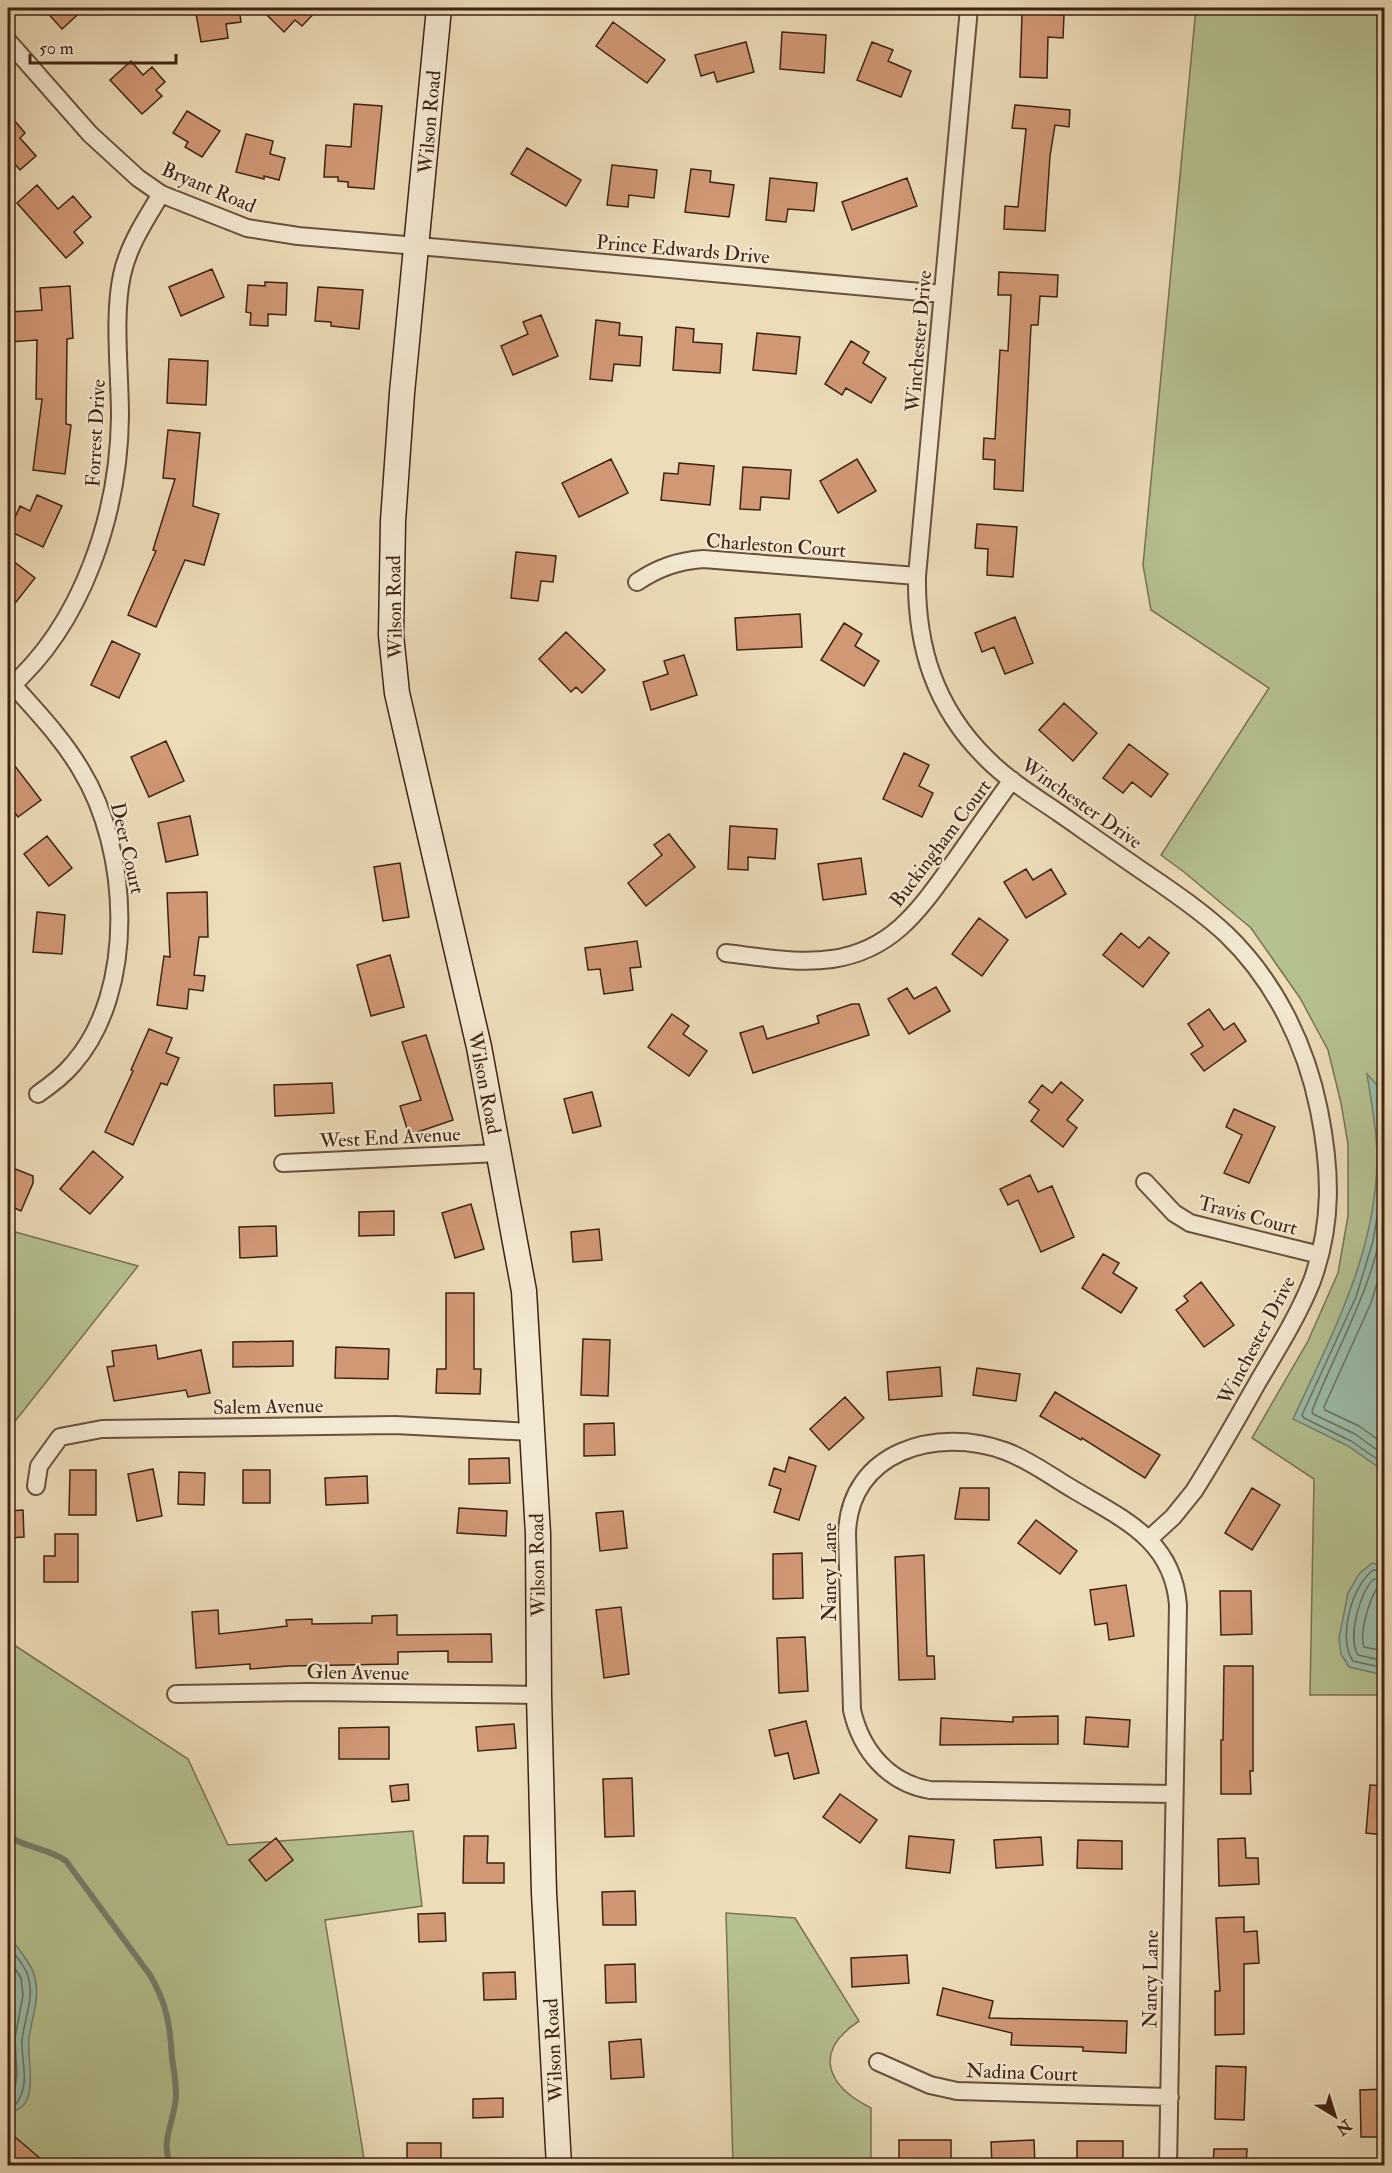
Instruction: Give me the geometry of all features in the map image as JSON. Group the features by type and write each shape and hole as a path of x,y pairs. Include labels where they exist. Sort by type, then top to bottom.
{"street":[{"name":"Wilson Road","path":"439,8 418,246 402,393 393,521 391,635 397,693 479,1047 524,1291 538,1534 544,1893 559,2166"},
{"name":"Winchester Drive","path":"969,8 917,576 922,645 926,661 952,717 988,760 1012,780 1207,917 1246,955 1263,978 1296,1035 1310,1073 1328,1159 1327,1216 1320,1255 1311,1282 1292,1323 1202,1478 1173,1517 1149,1539"},
{"name":"Bryant Road","path":"8,41 114,159 161,194 239,225 273,233 418,246"},
{"name":"Forrest Drive","path":"10,687 42,652 60,626 92,565 104,532 117,473 120,418 118,297 122,273 131,249 161,194"},
{"name":"Prince Edwards Drive","path":"418,246 943,294"},
{"name":"Charleston Court","path":"637,582 669,565 686,560 703,559 917,576"},
{"name":"Deer Court","path":"10,687 66,748 82,771 97,802 117,873 120,904 119,933 110,991 104,1012 74,1063 58,1080 38,1094"},
{"name":"Buckingham Court","path":"726,953 821,960 854,953 882,941 901,928 923,904 1012,780"},
{"name":"West End Avenue","path":"283,1163 499,1153"},
{"name":"Travis Court","path":"1145,1182 1174,1213 1190,1223 1320,1255"},
{"name":"Salem Avenue","path":"36,1486 39,1466 60,1437 102,1429 395,1425 532,1432"},
{"name":"Nancy Lane","path":"1168,2166 1177,1593 1169,1568 1157,1547 1127,1521 1006,1451 982,1444 944,1442 915,1446 888,1458 867,1476 856,1495 849,1515 847,1534 852,1710 859,1735 875,1760 898,1779 915,1787 939,1791 1173,1794"},
{"name":"Glen Avenue","path":"176,1694 310,1692 539,1695"},
{"name":"Nadina Court","path":"878,2062 930,2085 957,2091 1170,2097"}],"shaded area":[{"path":"1196,8 1384,8 1384,1695 1310,1695 1314,1479 1252,1438 1308,1341 1338,1273 1348,1216 1348,1144 1328,1050 1300,998 1251,928 1161,855 1269,688 1151,610 1143,565"},
{"path":"8,1230 138,1266 8,1430"},
{"path":"8,1641 188,1759 228,1845 413,1831 422,1906 325,1920 365,2165 8,2165"},
{"path":"726,1913 795,1918 859,2021 844,2033 835,2045 831,2056 831,2068 835,2079 844,2089 871,2108 871,2165 733,2165"}],"water":[{"path":"1367,1074 1384,1093 1384,1471 1348,1446 1293,1419 1350,1292 1369,1226 1375,1191 1377,1156"},
{"path":"1372,1563 1384,1566 1384,1675 1349,1667 1341,1654 1339,1638 1348,1593 1359,1574"},
{"path":"8,1935 32,1969 37,1990 29,2038 30,2089 22,2106 14,2111 8,2108"}],"building":[{"path":"43,8 85,8 62,29"},
{"path":"195,8 239,8 241,22 226,24 228,38 201,42"},
{"path":"260,8 319,8 302,26 295,20 284,32"},
{"path":"1022,13 1064,15 1063,38 1048,37 1047,78 1020,77"},
{"path":"613,22 665,60 647,83 596,46"},
{"path":"782,32 826,35 824,73 780,69"},
{"path":"746,42 754,72 717,82 714,72 701,76 695,55"},
{"path":"872,42 893,50 888,61 911,71 901,97 857,80"},
{"path":"131,61 143,75 152,67 165,82 156,90 162,96 142,114 110,80"},
{"path":"354,104 382,106 374,189 348,187 348,182 338,181 338,177 324,177 326,145 351,147"},
{"path":"1015,105 1070,110 1069,127 1055,125 1050,156 1045,231 1004,229 1005,206 1018,207 1026,129 1012,128"},
{"path":"187,111 220,131 202,157 185,147 188,142 173,133"},
{"path":"8,113 25,133 20,138 36,156 20,170 8,156"},
{"path":"246,134 273,141 270,154 285,158 279,180 236,172"},
{"path":"527,148 581,180 566,206 511,174"},
{"path":"612,165 657,170 654,198 629,195 628,207 607,205"},
{"path":"691,169 711,171 710,182 734,185 729,217 685,212"},
{"path":"770,178 817,183 814,211 788,209 786,222 766,220"},
{"path":"907,178 917,206 852,230 842,202"},
{"path":"37,185 58,209 73,196 91,217 74,232 83,243 66,258 17,203"},
{"path":"212,269 224,297 181,316 169,287"},
{"path":"999,272 1058,275 1057,297 1040,296 1038,325 1031,325 1023,491 994,489 995,460 983,459 984,438 995,439 1000,350 1008,351 1011,295 998,295"},
{"path":"265,282 287,283 286,315 268,314 268,326 250,325 251,313 246,312 248,285 265,286"},
{"path":"70,286 73,338 67,339 66,424 71,425 65,474 33,470 42,399 36,399 37,340 10,342 9,312 42,310 40,288"},
{"path":"318,287 363,290 359,329 331,326 331,322 315,321"},
{"path":"541,315 558,356 513,375 501,346 528,334 523,322"},
{"path":"596,320 620,323 619,335 642,337 640,366 614,364 612,381 590,379"},
{"path":"676,327 694,329 693,342 722,344 720,373 673,370"},
{"path":"757,333 800,337 796,374 753,370"},
{"path":"851,341 869,352 863,363 886,378 871,403 846,388 842,395 825,384"},
{"path":"169,359 208,361 206,405 167,403"},
{"path":"168,430 200,433 193,506 219,514 204,565 185,560 156,627 128,615 156,551 153,550 175,479 163,478"},
{"path":"611,459 628,493 579,517 562,483"},
{"path":"857,459 876,491 838,513 820,481"},
{"path":"679,463 714,466 710,505 661,500 664,473 678,474"},
{"path":"743,467 791,470 789,499 761,497 760,510 740,509"},
{"path":"37,495 62,506 43,547 9,531 20,506 30,511"},
{"path":"977,524 1017,527 1013,577 987,575 988,549 975,548"},
{"path":"516,552 556,556 553,582 541,581 538,601 511,598"},
{"path":"8,557 35,578 8,612"},
{"path":"800,614 802,647 737,650 735,618"},
{"path":"1015,617 1033,663 1005,674 994,647 982,652 975,633"},
{"path":"844,623 862,634 855,646 879,661 864,686 821,660"},
{"path":"566,632 605,670 582,693 576,687 571,692 539,659"},
{"path":"112,641 140,654 119,698 91,685"},
{"path":"684,655 697,695 651,710 643,682 668,674 664,661"},
{"path":"1064,703 1097,733 1073,761 1039,730"},
{"path":"166,741 184,781 149,797 131,757"},
{"path":"1129,744 1168,774 1151,797 1132,782 1123,793 1103,778"},
{"path":"904,753 929,765 919,786 933,793 922,817 883,799"},
{"path":"8,757 41,800 18,817 8,803"},
{"path":"190,816 198,855 166,862 158,823"},
{"path":"730,826 777,829 775,859 748,857 748,870 728,869"},
{"path":"669,834 695,867 646,906 628,883 662,855 654,845"},
{"path":"47,836 72,868 49,886 24,854"},
{"path":"861,858 866,894 823,900 818,864"},
{"path":"400,863 409,917 383,921 374,867"},
{"path":"1026,869 1033,880 1051,869 1066,894 1026,918 1004,882"},
{"path":"207,892 208,937 199,937 194,975 205,976 203,991 189,989 187,1009 157,1005 164,956 170,957 167,893"},
{"path":"37,912 65,915 62,954 33,952"},
{"path":"979,918 1008,940 982,976 952,954"},
{"path":"1121,933 1139,948 1149,937 1169,953 1143,987 1103,955"},
{"path":"637,941 641,967 630,968 633,990 604,994 600,969 588,970 585,948"},
{"path":"390,955 404,1007 371,1016 357,965"},
{"path":"936,987 950,1011 909,1034 888,999 907,988 914,999"},
{"path":"852,1004 859,1004 869,1035 753,1073 740,1033 763,1026 767,1039 819,1023 817,1016"},
{"path":"1209,1009 1224,1030 1234,1023 1246,1041 1204,1071 1191,1054 1203,1046 1188,1024"},
{"path":"672,1014 689,1026 683,1034 707,1051 689,1076 648,1047"},
{"path":"149,1029 172,1038 166,1053 179,1058 167,1085 161,1083 133,1145 105,1132"},
{"path":"426,1035 453,1120 409,1135 400,1106 421,1100 402,1042"},
{"path":"1061,1082 1083,1100 1067,1120 1077,1128 1063,1147 1031,1121 1039,1110 1029,1102 1042,1085 1052,1093"},
{"path":"332,1083 334,1113 275,1116 274,1085"},
{"path":"592,1092 601,1126 573,1133 564,1099"},
{"path":"1234,1109 1275,1127 1249,1183 1224,1173 1242,1135 1226,1127"},
{"path":"93,1151 123,1177 90,1214 60,1189"},
{"path":"8,1166 33,1176 33,1183 21,1211 8,1205"},
{"path":"1030,1175 1038,1192 1052,1186 1074,1237 1041,1252 1018,1200 1008,1205 1000,1189"},
{"path":"471,1204 484,1249 455,1258 442,1213"},
{"path":"394,1211 394,1235 359,1236 359,1212"},
{"path":"276,1226 277,1256 240,1258 239,1227"},
{"path":"599,1229 602,1260 573,1262 571,1232"},
{"path":"1103,1254 1119,1263 1113,1273 1137,1288 1121,1313 1082,1288"},
{"path":"1201,1282 1234,1325 1204,1347 1176,1310 1188,1301 1184,1296"},
{"path":"446,1293 474,1293 474,1369 481,1369 480,1394 436,1393 437,1369 446,1369"},
{"path":"583,1339 610,1340 608,1396 581,1395"},
{"path":"293,1341 293,1366 233,1367 233,1342"},
{"path":"156,1345 158,1359 201,1350 210,1393 188,1397 186,1390 114,1401 107,1367 114,1366 112,1351"},
{"path":"336,1347 389,1349 388,1379 335,1378"},
{"path":"940,1367 942,1396 889,1400 887,1372"},
{"path":"977,1368 1020,1374 1016,1401 973,1395"},
{"path":"1055,1392 1160,1455 1145,1478 1082,1438 1081,1440 1040,1416"},
{"path":"845,1397 864,1418 829,1450 810,1429"},
{"path":"614,1423 615,1455 584,1456 584,1424"},
{"path":"789,1457 816,1466 799,1520 774,1512 781,1489 769,1485 774,1468 785,1472"},
{"path":"509,1458 510,1483 469,1484 469,1459"},
{"path":"153,1469 162,1516 137,1521 128,1474"},
{"path":"70,1470 96,1470 96,1515 69,1515"},
{"path":"243,1470 270,1470 270,1503 243,1503"},
{"path":"179,1472 205,1473 204,1505 178,1504"},
{"path":"367,1476 368,1503 326,1505 325,1478"},
{"path":"960,1488 989,1488 989,1520 955,1519"},
{"path":"1252,1488 1280,1505 1252,1550 1225,1533"},
{"path":"459,1508 507,1511 506,1536 457,1533"},
{"path":"23,1510 24,1537 8,1538 8,1511"},
{"path":"623,1511 627,1548 600,1551 596,1513"},
{"path":"1036,1520 1077,1551 1060,1574 1018,1543"},
{"path":"55,1534 78,1534 78,1582 44,1582 44,1556 55,1556"},
{"path":"802,1553 803,1598 773,1599 773,1554"},
{"path":"924,1555 927,1656 934,1656 935,1679 899,1680 895,1557"},
{"path":"1126,1585 1134,1636 1109,1640 1107,1623 1095,1625 1090,1590"},
{"path":"1220,1591 1251,1591 1252,1634 1221,1635"},
{"path":"621,1607 629,1674 604,1678 596,1610"},
{"path":"218,1610 219,1634 287,1626 286,1620 312,1619 312,1624 372,1623 372,1616 397,1615 397,1635 491,1634 492,1662 448,1662 448,1651 398,1652 398,1664 250,1669 250,1664 196,1668 192,1612"},
{"path":"805,1637 808,1691 779,1693 777,1638"},
{"path":"1224,1666 1253,1666 1251,1794 1221,1794"},
{"path":"1058,1716 1058,1744 940,1745 941,1718 1013,1722 1013,1717"},
{"path":"1086,1717 1130,1720 1128,1747 1084,1744"},
{"path":"806,1721 819,1773 794,1779 788,1753 775,1756 769,1730"},
{"path":"514,1724 516,1748 478,1751 476,1727"},
{"path":"389,1727 389,1759 339,1759 339,1728"},
{"path":"632,1778 634,1836 605,1837 603,1779"},
{"path":"408,1784 409,1800 392,1802 390,1786"},
{"path":"1370,1785 1384,1786 1384,1835 1366,1833"},
{"path":"840,1794 877,1820 860,1843 823,1817"},
{"path":"464,1836 488,1836 487,1863 504,1863 504,1883 463,1883"},
{"path":"909,1836 954,1840 950,1873 906,1868"},
{"path":"1041,1837 1043,1865 996,1868 994,1840"},
{"path":"276,1838 293,1860 266,1881 249,1860"},
{"path":"1245,1838 1246,1858 1258,1858 1259,1884 1219,1886 1218,1839"},
{"path":"1078,1840 1122,1841 1122,1869 1077,1868"},
{"path":"635,1891 636,1925 603,1925 602,1892"},
{"path":"445,1913 446,1941 419,1942 418,1914"},
{"path":"1244,1917 1244,1932 1257,1931 1259,1963 1244,1964 1244,2034 1215,2035 1215,1991 1220,1991 1216,1918"},
{"path":"907,1955 909,1983 852,1987 851,1958"},
{"path":"635,1964 636,2002 606,2003 605,1965"},
{"path":"515,1972 516,1999 484,2000 483,1973"},
{"path":"943,1988 993,2001 989,2018 1127,2021 1126,2053 1083,2051 1083,2047 1011,2045 1012,2033 937,2015"},
{"path":"641,2039 644,2077 611,2079 609,2042"},
{"path":"1216,2066 1246,2067 1244,2120 1215,2119"},
{"path":"1384,2089 1384,2137 1361,2137 1360,2090"},
{"path":"503,2098 503,2117 473,2118 473,2099"},
{"path":"8,2131 49,2166 8,2166"},
{"path":"899,2140 951,2140 951,2166 899,2166"},
{"path":"1034,2140 1035,2166 992,2166 991,2142"},
{"path":"1077,2141 1123,2141 1123,2166 1077,2166"},
{"path":"407,2143 441,2143 441,2166 407,2166"},
{"path":"1214,2149 1247,2149 1246,2166 1213,2166"}],"waterway":[{"path":"8,1835 21,1843 52,1853 66,1861 156,1986 167,2015 175,2081 175,2104 167,2140 168,2158 172,2166"}]}
